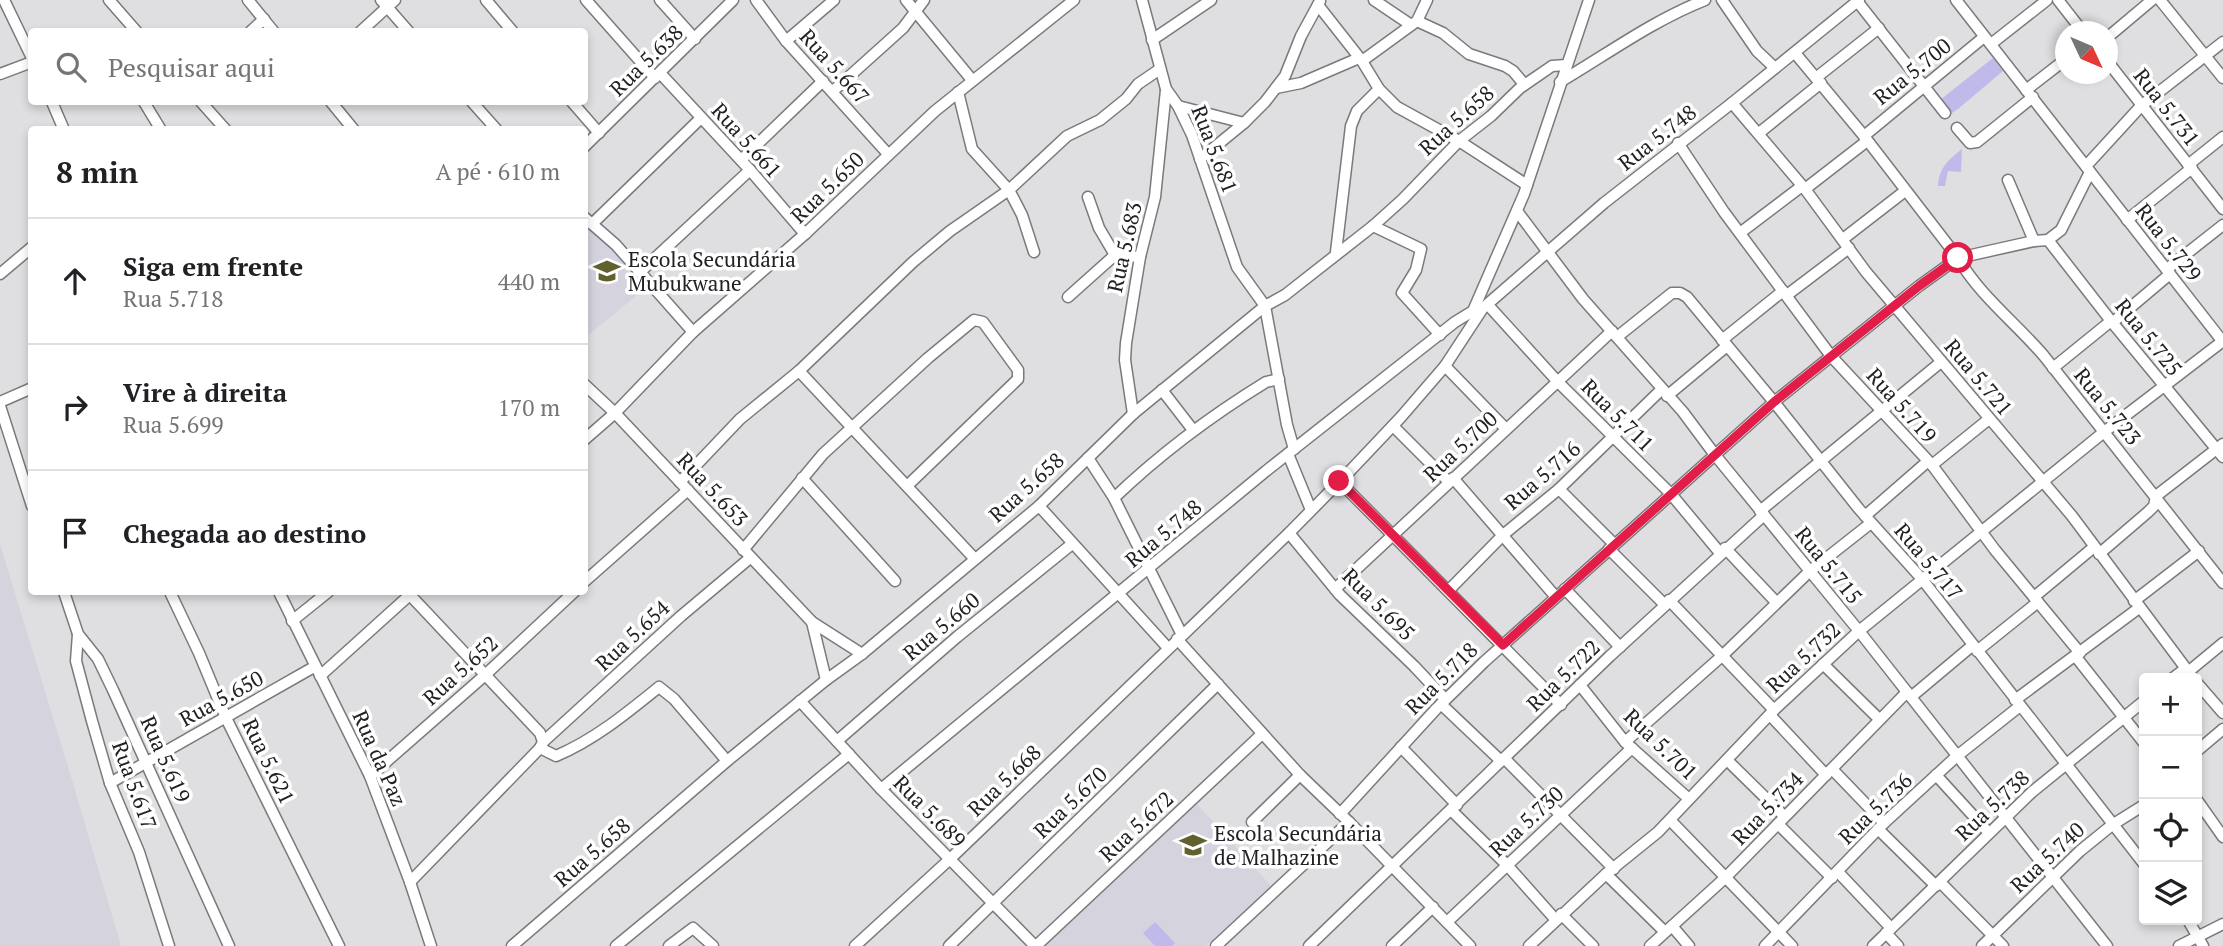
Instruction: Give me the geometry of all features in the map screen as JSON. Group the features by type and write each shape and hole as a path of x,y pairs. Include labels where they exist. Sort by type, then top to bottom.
{"street":[{"path":"4,0 28,51"},
{"path":"109,0 132,28"},
{"path":"248,0 271,28"},
{"path":"486,0 510,28"},
{"name":"Rua 5.661","path":"586,0 741,160 805,234"},
{"path":"660,0 695,39"},
{"name":"Rua 5.638","path":"588,143 733,0"},
{"name":"Rua 5.667","path":"756,0 786,41 888,154"},
{"path":"786,41 834,0"},
{"path":"905,0 972,80"},
{"path":"833,91 903,28 924,0"},
{"name":"Rua 5.650","path":"588,437 615,413 693,331 805,234 888,154 972,80 1074,0"},
{"name":"Rua 5.681","path":"1142,0 1166,89 1178,106 1200,159 1237,267 1265,306"},
{"path":"1152,40 1211,0"},
{"path":"1374,0 1414,23 1443,33 1469,54 1505,66 1524,84"},
{"path":"1276,88 1301,83 1361,60 1414,23 1427,0"},
{"name":"Rua 5.748","path":"1179,637 1289,533 1393,426 1445,366 1482,308 1527,185 1589,0"},
{"path":"1560,82 1632,36 1705,0"},
{"path":"1722,0 1757,51 1775,68"},
{"name":"Rua 5.729","path":"1956,0 2223,342"},
{"name":"Rua 5.700","path":"1740,233 1866,138 1924,86 2047,0"},
{"path":"2058,0 2074,21"},
{"path":"2118,29 2152,0"},
{"path":"2160,0 2223,78"},
{"path":"1858,1 1945,113"},
{"name":"Rua 5.748","path":"881,789 1291,452 1440,335 1482,308 1678,143 1858,1"},
{"path":"364,28 388,2 406,28"},
{"path":"1200,159 1244,123 1276,88 1285,76 1301,36 1319,2 1379,89 1397,107 1459,141 1527,185"},
{"path":"254,28 264,19"},
{"path":"1759,133 1879,28"},
{"path":"2048,240 2061,230 2088,169 2141,106 2223,42"},
{"name":"Rua 5.723","path":"1795,52 1866,138 1958,258 1969,277 2023,332 2053,368 2223,583"},
{"path":"0,74 28,62"},
{"name":"Rua 5.658","path":"512,946 727,761 862,654 1039,506 1133,414 1265,306 1285,295 1336,252 1373,226 1403,199 1430,168 1524,84 1552,66 1566,65"},
{"path":"588,578 684,486 740,419 799,371 913,262 950,231 1009,190 1067,136 1113,111 1138,84 1160,69"},
{"path":"1957,128 1969,143 1976,142 2055,69"},
{"name":"Rua 5.731","path":"2118,75 2223,209"},
{"path":"741,160 823,81"},
{"name":"Rua 5.683","path":"1133,414 1125,352 1140,257 1156,197 1166,89"},
{"path":"1336,252 1351,126 1357,111 1379,89"},
{"path":"958,92 972,149 1009,190 1022,215 1034,252"},
{"name":"Rua 5.721","path":"1732,103 1804,187 1866,272 2043,481 2189,673"},
{"path":"53,105 62,126"},
{"path":"147,105 159,126"},
{"path":"204,105 222,126"},
{"path":"333,105 351,126"},
{"path":"475,105 493,126"},
{"path":"575,105 599,133"},
{"path":"1178,106 1244,123"},
{"path":"693,331 616,245 588,220 701,118"},
{"path":"2127,220 2223,137"},
{"name":"Rua 5.719","path":"1678,143 1740,233 1831,356 1930,463 2139,737"},
{"path":"640,272 750,170"},
{"path":"2008,180 2034,241"},
{"name":"Rua 5.716","path":"1449,590 1664,392 1846,244 1905,191"},
{"path":"1088,197 1099,229 1115,255"},
{"name":"Rua 5.715","path":"1517,211 1583,299 1683,412 2108,946"},
{"path":"2053,368 2111,322 2223,225"},
{"path":"1373,226 1421,249 1416,270 1402,293 1440,335"},
{"name":"Rua 5.718","path":"1340,814 1443,701 1555,596 1774,402 1958,258 2048,240"},
{"name":"Rua 5.725","path":"2048,240 2111,322 2221,450"},
{"path":"0,274 28,250"},
{"path":"1068,297 1115,255 1140,257"},
{"name":"Rua 5.700","path":"1335,589 1558,382 1614,334 1676,292"},
{"name":"Rua 5.717","path":"1676,292 1687,298 1868,519 1922,579 2142,862"},
{"path":"1265,306 1291,452 1311,510"},
{"name":"Rua 5.711","path":"1482,308 1671,494 1776,602"},
{"name":"Rua 5.654","path":"410,882 541,741 746,554 823,454 928,358 974,320 984,322 1018,370 1018,379 907,486"},
{"name":"Rua 5.732","path":"1529,946 1558,916 1670,820 1772,713 1859,631 2104,432 2223,342"},
{"name":"Rua 5.722","path":"1309,946 1762,513 1820,461 1941,362"},
{"path":"1445,366 1506,429"},
{"path":"799,371 974,558"},
{"path":"1114,498 1154,460 1193,430 1266,382 1279,379"},
{"name":"Rua 5.653","path":"588,388 812,622 862,654"},
{"path":"28,390 0,404 28,493"},
{"path":"1162,390 1193,430"},
{"path":"1810,571 1930,463 1989,419"},
{"path":"1393,426 1451,480 1506,538 1555,596"},
{"name":"Rua 5.734","path":"1650,946 1725,878 1879,719 1975,648 2148,512 2154,506 2156,496 2221,450"},
{"path":"1088,458 1114,498 1150,569 1179,637 1300,775 1470,946"},
{"path":"802,478 895,581"},
{"path":"1339,481 1561,705"},
{"path":"1559,489 1611,547 1723,655 1772,713 1881,826 2003,946"},
{"path":"1039,506 1168,648"},
{"name":"Rua 5.695","path":"1289,533 1335,589 1503,760"},
{"name":"Rua 5.660","path":"836,741 957,637 1072,544"},
{"name":"Rua 5.736","path":"1765,946 1881,826 1936,775 2017,703 2078,655 2199,551"},
{"name":"Rua 5.730","path":"1447,922 1810,571"},
{"path":"1565,589 1620,647"},
{"name":"Rua 5.619","path":"67,595 78,634 98,659 229,946"},
{"name":"Rua 5.621","path":"171,595 226,718 339,946"},
{"name":"Rua da Paz","path":"280,595 370,776 410,882 427,944"},
{"path":"292,621 324,595"},
{"name":"Rua 5.650","path":"110,783 317,671 410,595"},
{"path":"414,595 541,741 549,754 556,756 575,748 659,687 663,688 727,761"},
{"name":"Rua 5.652","path":"370,776 571,595"},
{"path":"812,622 826,680"},
{"name":"Rua 5.617","path":"78,634 76,661 110,783 139,852 169,946"},
{"name":"Rua 5.668","path":"855,946 950,859 1179,637"},
{"path":"2189,673 2223,643"},
{"path":"1823,664 1879,719"},
{"name":"Rua 5.670","path":"949,946 1218,684"},
{"name":"Rua 5.701","path":"1580,685 1629,745 1689,799"},
{"path":"2202,688 2223,713"},
{"name":"Rua 5.689","path":"800,701 881,789 1035,946"},
{"name":"Rua 5.738","path":"1873,946 2005,817 2065,764 2139,705"},
{"path":"2202,747 2223,729"},
{"name":"Rua 5.672","path":"1035,946 1262,734"},
{"path":"1401,747 1507,865 1558,916 1593,946"},
{"path":"616,946 849,754"},
{"path":"1503,760 1560,814 1610,872 1689,946"},
{"path":"1727,760 1889,931 1898,946"},
{"path":"1252,822 1300,775"},
{"path":"1936,775 1989,833"},
{"path":"2202,806 2222,832"},
{"name":"Rua 5.740","path":"1982,946 2052,876 2112,825 2139,808"},
{"path":"1670,820 1792,946"},
{"path":"1216,946 1349,822"},
{"path":"1392,946 1433,907"},
{"path":"2179,946 2200,941 2223,924"},
{"path":"2191,925 2200,941"},
{"path":"669,946 689,930 697,929 713,946"}],"shaded area":[{"path":"1993,58 2003,71 1952,113 1940,100"},
{"path":"1962,149 1961,172 1948,171 1945,186 1938,186 1945,165"},
{"name":"Escola Secundária Mubukwane","path":"588,229 615,252 643,290 588,336"},
{"path":"0,544 69,770 121,946 0,946"},
{"name":"Escola Secundária de Malhazine","path":"1197,804 1271,886 1206,946 1041,946"},
{"path":"1155,922 1175,943 1172,946 1155,946 1143,933"}],"place":[{"name":"Escola Secundária Mubukwane","path":"607,271"},
{"name":"Escola Secundária de Malhazine","path":"1193,845"}],"route":[{"path":"1339,481 1503,645 1774,402 1958,258"}]}
